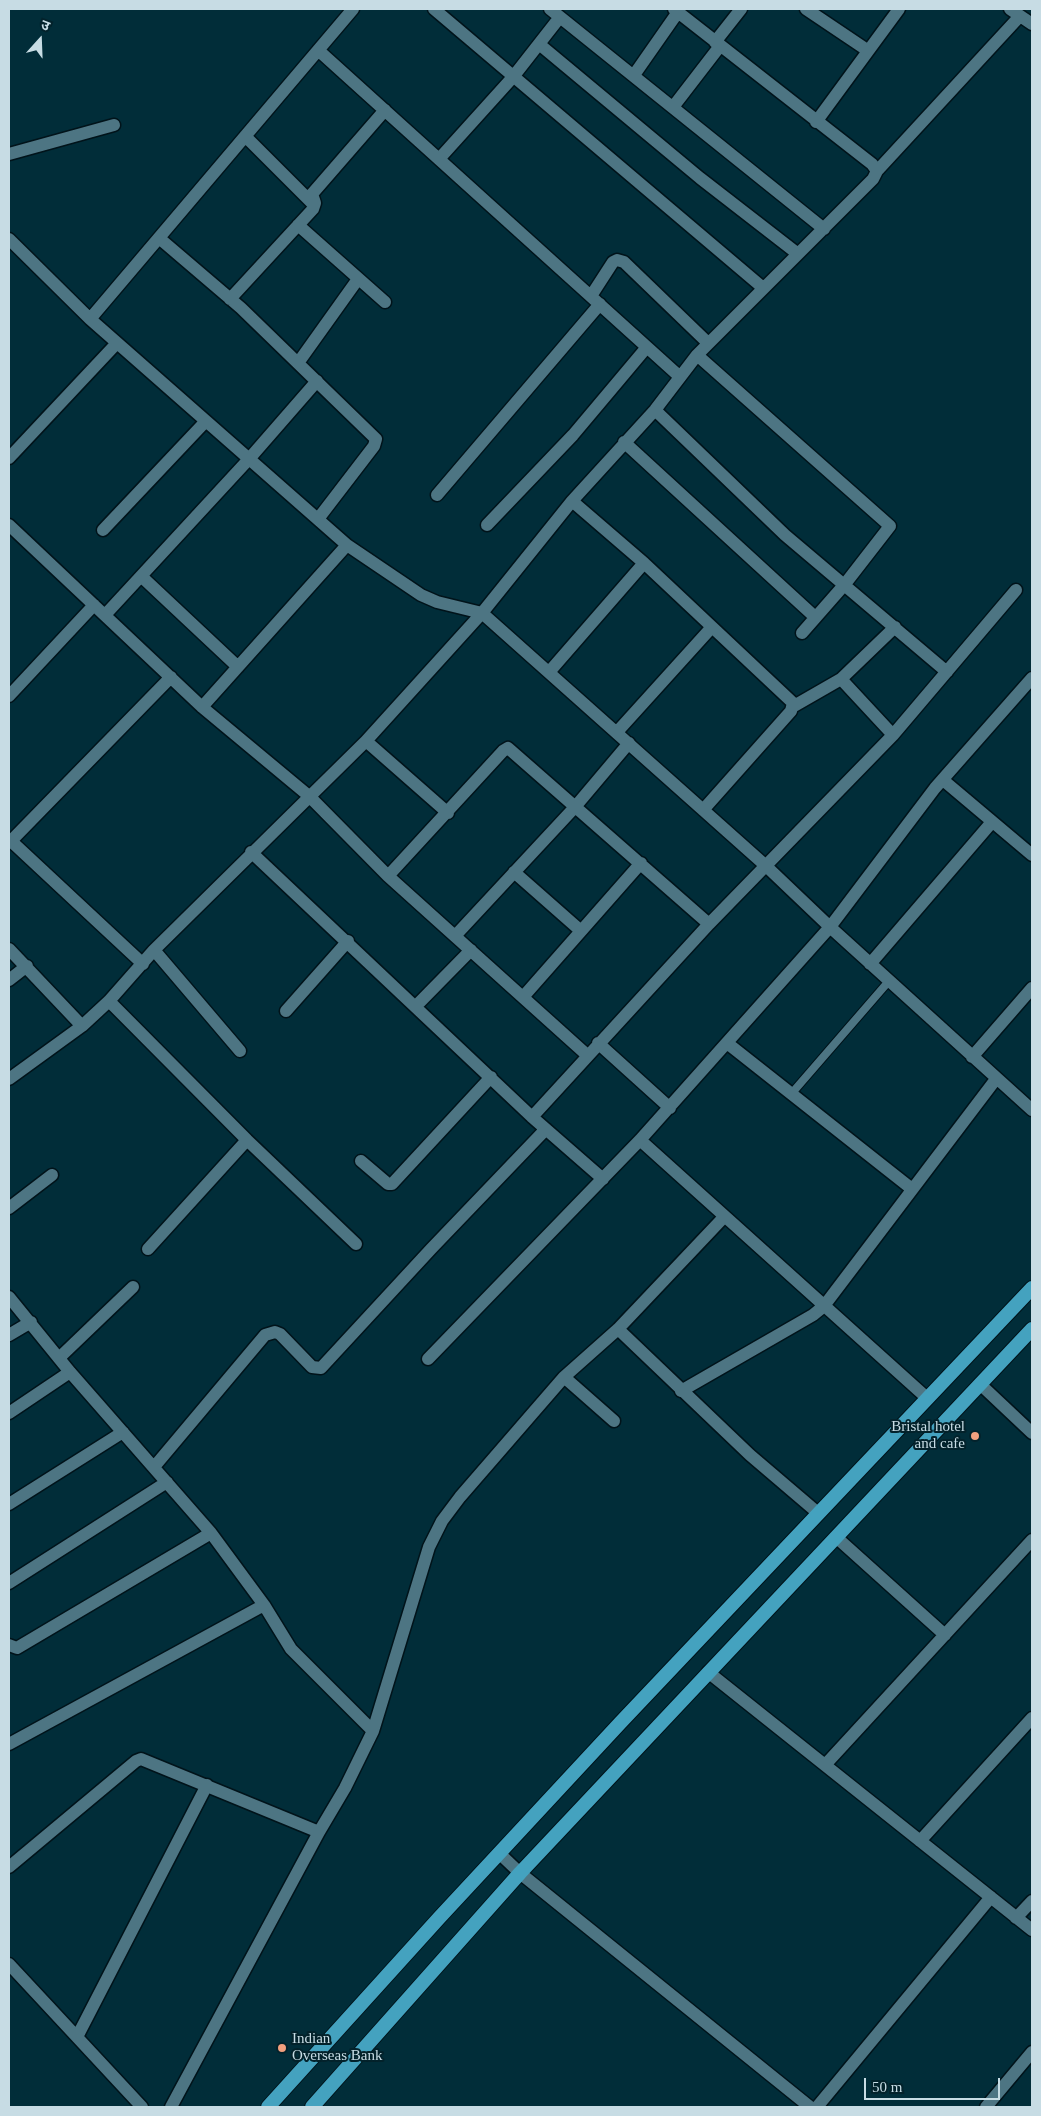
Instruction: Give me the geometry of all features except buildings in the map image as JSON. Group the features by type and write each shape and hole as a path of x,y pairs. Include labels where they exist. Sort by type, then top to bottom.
{"highway":[{"path":"268,2107 499,1853 1032,1288"},
{"path":"312,2107 520,1873 1032,1329"}],"street":[{"path":"90,319 353,9"},
{"path":"434,9 762,287"},
{"path":"674,107 741,9"},
{"path":"806,9 866,50"},
{"path":"816,122 866,50 899,9"},
{"path":"634,75 676,11 872,164 876,171"},
{"path":"9,1079 82,1026 109,1001 154,950 251,852 366,741 482,613 572,501 655,410 679,376 697,355 762,287 824,229 873,179 876,171 1015,12 1032,24"},
{"path":"439,159 513,77 539,44 555,13 824,229"},
{"path":"539,44 700,178 798,254"},
{"path":"318,50 679,376"},
{"path":"230,299 298,225 314,205 312,194 385,110"},
{"path":"9,154 114,125"},
{"path":"245,136 314,205"},
{"path":"298,225 385,302"},
{"path":"159,238 230,299 376,439 374,446 318,519"},
{"path":"9,239 117,344 347,545 422,595 437,602 482,613 766,866 870,964 1032,1110"},
{"path":"437,495 596,300 613,262 617,260 624,262 708,343"},
{"path":"298,363 358,279"},
{"path":"9,458 117,344"},
{"path":"487,525 573,435 647,347"},
{"path":"697,355 890,526 845,584 802,633"},
{"path":"105,615 249,459 317,381"},
{"path":"655,410 785,535 947,672"},
{"path":"103,530 206,421"},
{"path":"624,442 816,618"},
{"path":"572,501 644,562 791,700 794,706"},
{"path":"9,525 202,707 309,796 388,876 587,1055"},
{"path":"202,707 347,545"},
{"path":"550,672 644,562"},
{"path":"141,576 238,667"},
{"path":"532,1117 598,1043 710,924 893,735 1016,590"},
{"path":"9,696 94,605"},
{"path":"617,732 712,626"},
{"path":"703,810 794,706 841,678 895,628"},
{"path":"143,964 10,842 171,677"},
{"path":"841,678 893,735"},
{"path":"428,1359 670,1108 830,927 943,780 1032,678"},
{"path":"366,741 448,813"},
{"path":"455,936 575,807 629,743"},
{"path":"388,876 506,748 710,924"},
{"path":"943,780 1032,855"},
{"path":"870,964 992,822"},
{"path":"251,852 532,1117 603,1179"},
{"path":"523,997 641,863"},
{"path":"514,872 582,931"},
{"path":"286,1010 348,942"},
{"path":"9,949 82,1026"},
{"path":"154,950 240,1052"},
{"path":"416,1006 471,950"},
{"path":"9,980 27,966"},
{"path":"972,1057 1032,988"},
{"path":"109,1001 247,1140 356,1244"},
{"path":"598,1043 670,1108"},
{"path":"727,1043 912,1189"},
{"path":"361,1161 388,1184 392,1184 490,1077"},
{"path":"681,1391 812,1316 824,1306 996,1079"},
{"path":"154,1467 265,1335 275,1332 280,1334 312,1366 321,1368 418,1262 546,1130"},
{"path":"148,1249 247,1140"},
{"path":"640,1140 928,1398"},
{"path":"9,1208 52,1175"},
{"path":"171,2107 319,1832 345,1788 373,1731 429,1547 442,1521 460,1497 564,1377 618,1329 724,1217"},
{"path":"58,1358 133,1287"},
{"path":"9,1297 58,1358 211,1533 264,1604 291,1649 373,1731"},
{"path":"9,1335 30,1322"},
{"path":"618,1329 750,1455 818,1513"},
{"path":"9,1413 70,1372"},
{"path":"564,1377 614,1421"},
{"path":"980,1384 1032,1433"},
{"path":"1015,1417 1032,1421"},
{"path":"9,1504 123,1432"},
{"path":"9,1583 167,1482"},
{"path":"9,1645 17,1648 211,1533"},
{"path":"836,1537 945,1635"},
{"path":"825,1765 1032,1540"},
{"path":"10,1742 264,1604"},
{"path":"708,1672 1032,1930"},
{"path":"920,1841 1031,1721"},
{"path":"9,1867 136,1761 147,1760 319,1832"},
{"path":"77,2037 207,1785"},
{"path":"499,1853 520,1873 810,2107"},
{"path":"817,2107 991,1898"},
{"path":"1016,1918 1032,1901"},
{"path":"9,1964 142,2107"},
{"path":"986,2107 1032,2052"}],"lane":[{"path":"792,1094 889,981"}],"place":[{"name":"Bristal hotel and cafe","path":"975,1436"},
{"name":"Indian Overseas Bank","path":"282,2048"}]}
